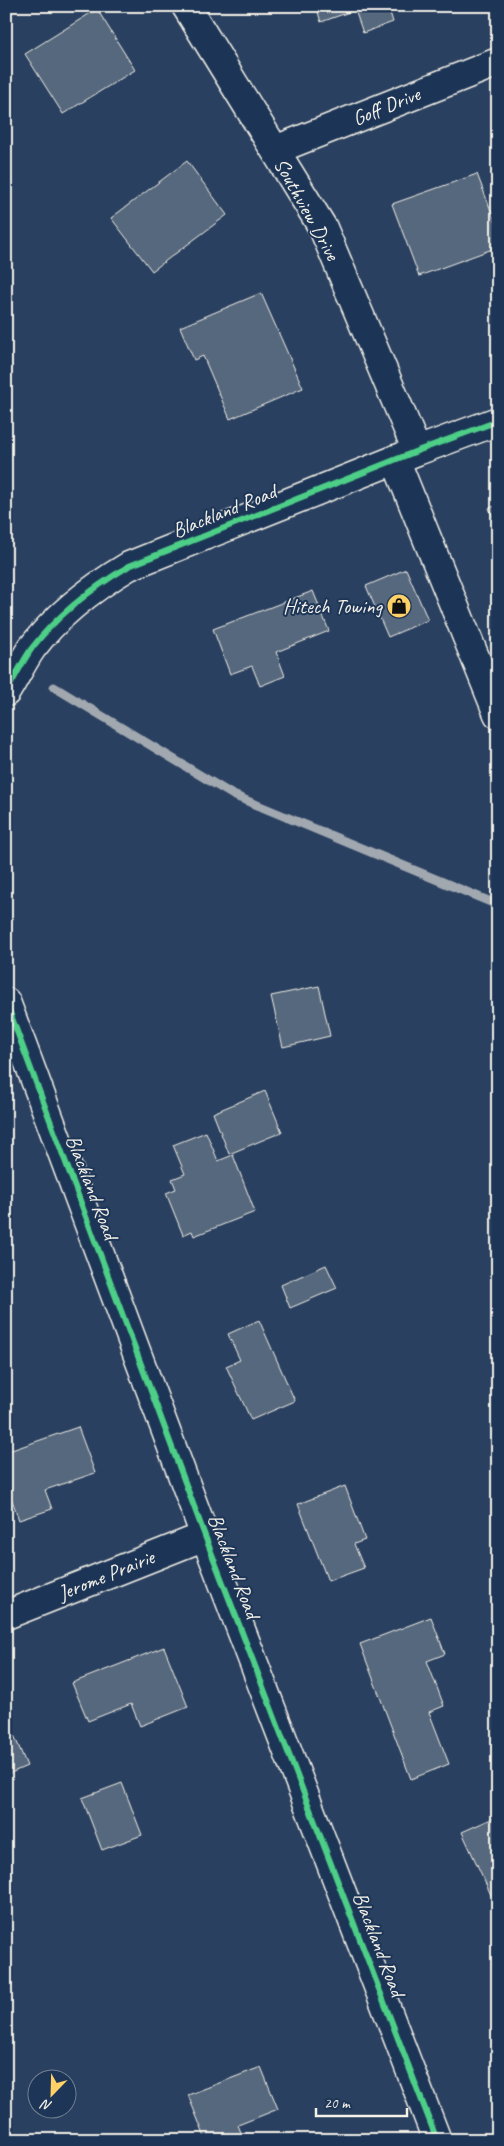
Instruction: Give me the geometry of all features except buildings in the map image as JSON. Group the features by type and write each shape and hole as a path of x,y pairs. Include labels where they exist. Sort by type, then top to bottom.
{"street":[{"name":"Southview Drive","path":"186,6 322,228 406,455 498,714"},
{"name":"Goff Drive","path":"274,150 498,62"},
{"name":"Blackland Road","path":"6,692 32,649 60,617 93,588 129,566 406,455 498,421"},
{"name":"Blackland Road","path":"7,1007 205,1536 437,2140"},
{"name":"Jerome Prairie","path":"6,1615 205,1536"}],"waterway":[{"path":"54,687 233,795 498,905"}],"cycle path":[{"path":"6,692 32,648 53,624 76,602 129,566 417,451 498,421"},
{"path":"6,1002 205,1536 437,2140"}],"place":[{"name":"Hitech Towing","path":"399,606"}]}
